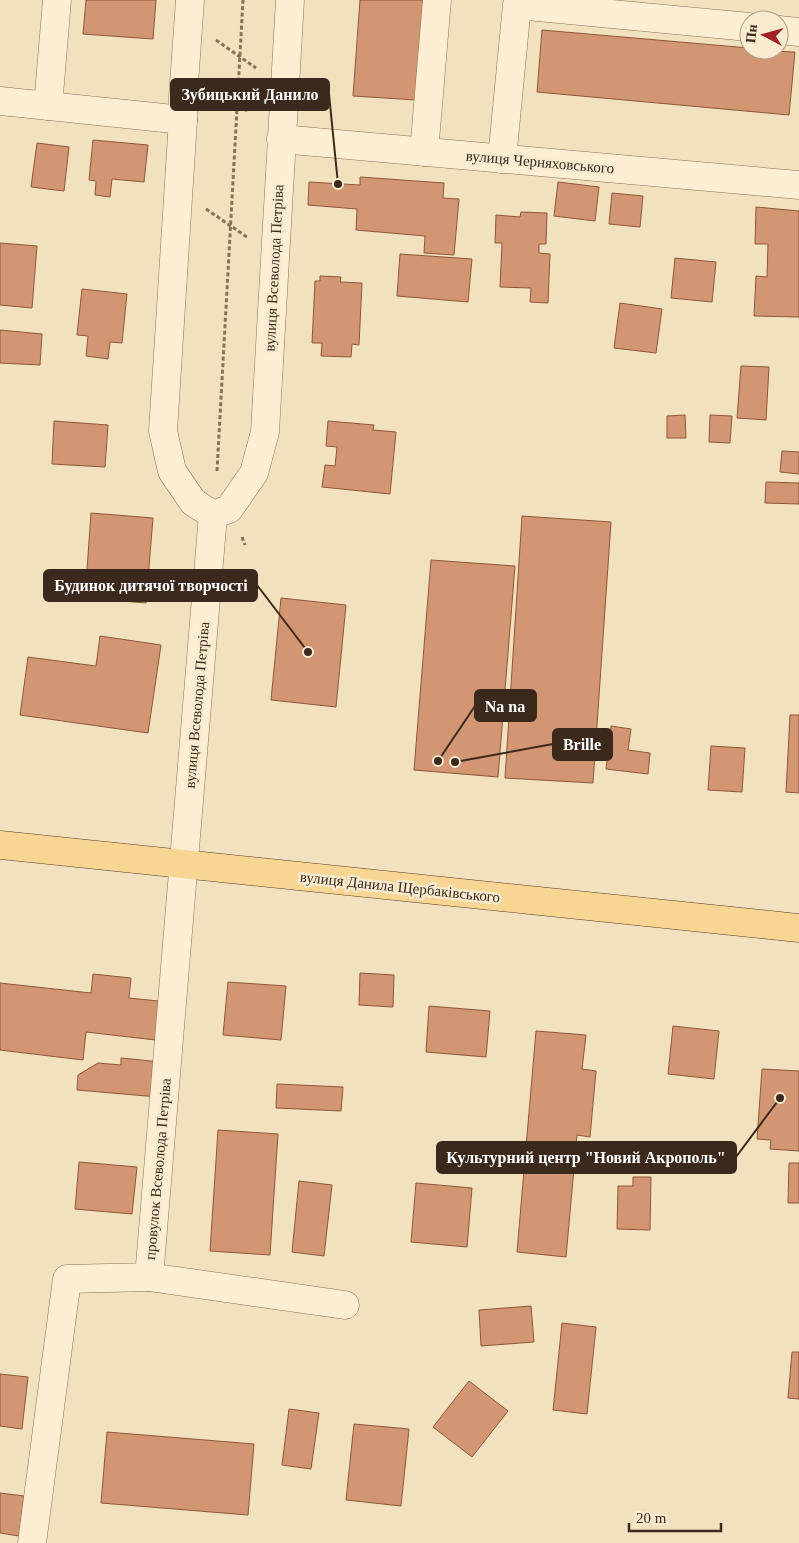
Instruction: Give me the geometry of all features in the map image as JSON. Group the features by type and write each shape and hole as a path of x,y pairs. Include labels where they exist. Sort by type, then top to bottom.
{"main road":[{"name":"вулиця Данила Щербаківського","path":"0,845 799,928"}],"street":[{"path":"48,106 57,0"},
{"name":"вулиця Всеволода Петріва","path":"183,864 213,515 229,509 254,473 265,432 290,0"},
{"path":"424,152 437,0"},
{"path":"502,159 517,5 739,26"},
{"path":"190,10 163,431 172,471 193,502 213,515"},
{"path":"0,100 183,120"},
{"name":"вулиця Черняховського","path":"281,139 799,185"},
{"name":"провулок Всеволода Петріва","path":"32,1543 67,1279 149,1277 183,864"},
{"path":"149,1277 345,1305"}],"path":[{"path":"217,480 243,0"},
{"path":"190,10 239,56 284,88"},
{"path":"207,101 250,111"},
{"path":"179,191 275,256"}],"building":[{"path":"86,0 156,0 153,39 83,34"},
{"path":"360,0 424,0 416,100 353,96"},
{"path":"542,30 739,47 739,60 789,60 789,52 795,52 789,115 537,92"},
{"path":"93,140 148,145 144,182 112,179 110,197 95,195 96,181 89,180"},
{"path":"37,143 69,147 64,191 31,187"},
{"path":"360,177 444,183 443,198 459,199 454,255 424,253 425,236 356,230 357,209 308,205 309,182 360,185"},
{"path":"558,182 599,187 595,221 554,216"},
{"path":"612,193 643,196 640,227 609,224"},
{"path":"756,207 799,211 799,317 754,316 756,276 767,277 768,244 755,244"},
{"path":"521,212 547,213 546,244 539,244 539,253 550,254 548,303 530,302 531,288 500,287 502,243 495,243 496,215 520,217"},
{"path":"0,243 37,246 32,308 0,305"},
{"path":"400,254 472,259 468,302 397,296"},
{"path":"675,258 716,262 712,302 671,298"},
{"path":"320,276 341,277 340,282 362,283 359,345 352,344 351,357 321,356 322,343 312,343 315,281 320,281"},
{"path":"82,289 127,294 122,343 110,342 108,359 86,356 88,336 77,335"},
{"path":"620,303 662,309 656,353 614,348"},
{"path":"0,330 42,334 40,365 0,363"},
{"path":"741,366 769,367 766,420 737,418"},
{"path":"685,415 686,438 667,438 667,416"},
{"path":"710,415 732,416 730,443 709,442"},
{"path":"54,421 108,425 105,467 52,464"},
{"path":"328,421 374,425 373,430 396,432 390,494 322,487 325,465 335,466 337,447 326,446"},
{"path":"782,451 799,452 799,474 780,472"},
{"path":"766,482 799,483 799,504 765,503"},
{"path":"91,513 153,518 146,603 85,598"},
{"path":"522,516 611,522 593,783 505,778"},
{"path":"431,560 515,566 498,777 414,770"},
{"path":"281,598 346,605 336,707 271,700"},
{"path":"100,636 161,645 148,733 20,715 28,657 96,666"},
{"path":"790,715 799,715 799,793 786,792"},
{"path":"611,726 631,729 628,750 650,753 648,774 606,769"},
{"path":"711,746 745,748 742,792 708,790"},
{"path":"360,973 394,975 393,1007 359,1005"},
{"path":"93,974 131,978 129,998 168,1002 164,1041 86,1032 83,1060 0,1050 0,983 91,993"},
{"path":"228,982 286,986 281,1040 223,1035"},
{"path":"429,1006 490,1011 486,1057 426,1052"},
{"path":"673,1026 719,1031 714,1079 668,1074"},
{"path":"536,1031 586,1035 582,1069 596,1071 590,1137 577,1135 566,1257 517,1252"},
{"path":"121,1058 161,1062 158,1097 77,1090 78,1075 98,1063 121,1065"},
{"path":"762,1069 799,1071 799,1151 770,1149 771,1140 757,1139"},
{"path":"277,1084 343,1087 341,1111 276,1108"},
{"path":"218,1130 278,1134 270,1255 210,1251"},
{"path":"79,1162 137,1167 132,1214 75,1209"},
{"path":"789,1163 799,1163 799,1203 788,1203"},
{"path":"633,1177 651,1177 650,1230 617,1229 618,1186 633,1186"},
{"path":"299,1181 332,1185 324,1256 292,1252"},
{"path":"416,1183 472,1188 467,1247 411,1242"},
{"path":"531,1306 534,1342 481,1346 479,1310"},
{"path":"562,1323 596,1327 587,1414 553,1410"},
{"path":"792,1352 799,1352 799,1399 788,1398"},
{"path":"0,1374 28,1377 22,1429 0,1426"},
{"path":"469,1381 508,1411 472,1457 433,1427"},
{"path":"289,1409 319,1413 311,1469 282,1465"},
{"path":"354,1424 409,1429 401,1506 346,1500"},
{"path":"107,1432 254,1444 248,1515 101,1503"},
{"path":"0,1493 24,1496 19,1536 0,1533"}],"place":[{"name":"Зубицький Данило","path":"338,184"},
{"name":"Будинок дитячої творчості","path":"308,652"},
{"name":"Na na","path":"438,761"},
{"name":"Brille","path":"455,762"},
{"name":"Культурний центр \"Новий Акрополь\"","path":"780,1098"}]}
